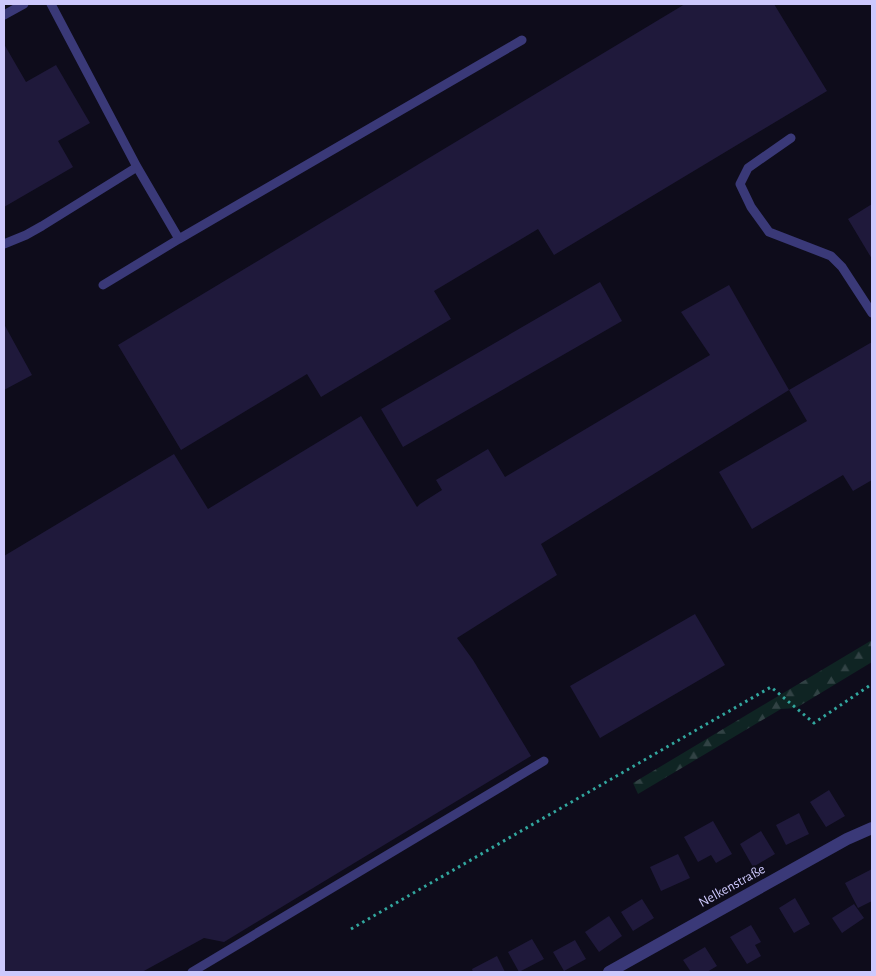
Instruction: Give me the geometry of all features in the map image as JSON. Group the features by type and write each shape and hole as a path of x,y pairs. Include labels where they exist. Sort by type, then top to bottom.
{"street":[{"name":"Nelkenstraße","path":"609,972 847,839 872,828"}],"lane":[{"path":"4,16 24,4"},
{"path":"51,4 137,167 179,240"},
{"path":"103,285 522,40"},
{"path":"791,138 748,168 740,184 751,207 769,232 831,256 842,266 872,313"},
{"path":"4,244 42,226 137,167"},
{"path":"192,972 544,761"}],"path":[{"path":"351,929 772,687 814,723 872,684"}],"green space":[{"path":"872,640 872,662 796,708 781,709 638,794 633,783"}],"building":[{"path":"685,4 774,4 827,91 554,255 538,229 434,291 451,319 321,397 307,374 181,450 118,345"},
{"path":"4,44 26,82 56,65 90,123 58,141 73,167 4,207"},
{"path":"872,204 872,259 848,219"},
{"path":"600,282 622,321 403,447 381,409"},
{"path":"729,285 789,390 541,544 557,575 457,638 473,660 531,756 224,942 204,938 142,972 4,972 4,556 174,454 208,509 361,416 417,507 442,490 436,480 488,449 505,477 710,355 681,312"},
{"path":"4,324 32,375 4,390"},
{"path":"872,342 872,480 853,491 843,475 752,529 719,472 807,421 789,390"},
{"path":"695,614 725,665 600,738 570,686"},
{"path":"829,790 845,816 826,827 810,802"},
{"path":"799,813 809,834 786,845 776,825"},
{"path":"713,821 732,854 716,863 711,855 698,862 684,837"},
{"path":"761,831 775,854 753,867 740,844"},
{"path":"678,854 690,878 661,891 650,867"},
{"path":"872,869 872,901 858,908 845,883"},
{"path":"795,898 810,924 794,933 779,908"},
{"path":"642,899 654,918 633,931 621,912"},
{"path":"854,904 864,918 842,933 832,918"},
{"path":"609,916 622,936 599,952 585,932"},
{"path":"751,925 761,942 755,945 761,956 747,964 730,937"},
{"path":"532,939 544,959 519,972 508,952"},
{"path":"575,940 586,959 564,971 553,952"},
{"path":"705,947 717,966 707,972 691,972 683,960"},
{"path":"497,956 505,972 473,972 472,969"}]}
